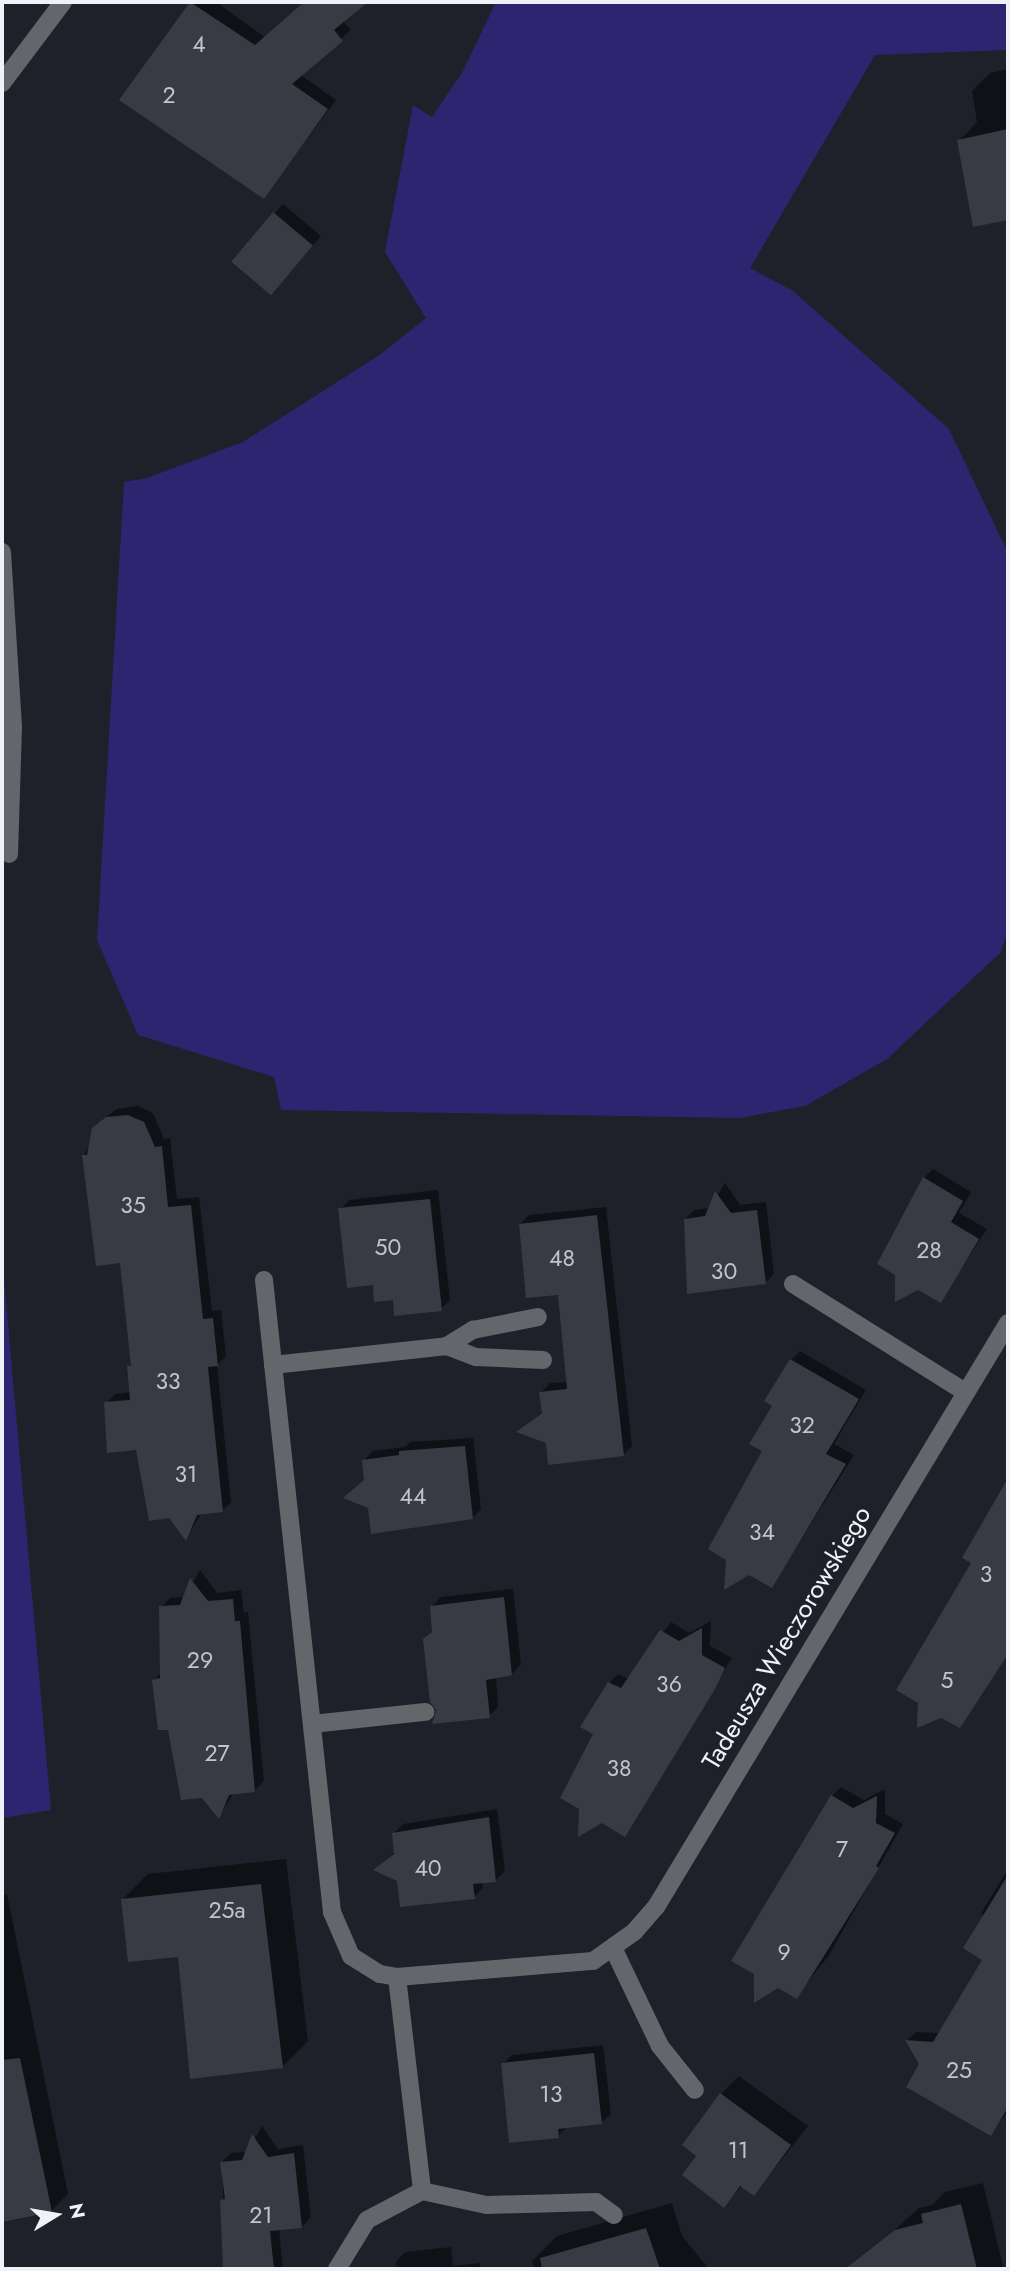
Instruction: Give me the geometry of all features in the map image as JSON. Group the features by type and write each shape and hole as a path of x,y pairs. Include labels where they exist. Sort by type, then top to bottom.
{"street":[{"path":"2,83 63,2"},
{"path":"2,552 13,727 9,854"},
{"name":"Tadeusza Wieczorowskiego","path":"264,1280 332,1912 341,1940 351,1956 368,1968 397,1977 593,1961 614,1950 656,1907 1008,1323"},
{"path":"793,1284 965,1392"},
{"path":"273,1365 447,1346 473,1330 538,1318"},
{"path":"994,1345 1008,1358"},
{"path":"447,1346 476,1357 543,1360"},
{"path":"312,1724 425,1712"},
{"path":"614,1950 643,2002 660,2046 695,2090"},
{"path":"397,1977 422,2191"},
{"path":"337,2269 367,2220 422,2191 487,2205 596,2202 614,2215"}],"shaded area":[{"path":"496,2 1008,2 1008,50 875,55 750,268 793,291 949,429 1008,553 1008,932 1000,953 887,1059 805,1106 739,1118 281,1110 274,1077 138,1035 97,940 124,482 147,478 243,442 381,354 426,318 385,252 413,105 432,117 463,71"},
{"path":"2,1256 51,1810 2,1818"}],"building":[{"path":"190,2 255,45 304,2 368,2 334,30 343,41 292,84 328,109 264,199 119,100"},
{"path":"1008,129 1008,220 973,227 957,140"},
{"path":"273,212 313,245 271,295 231,262"},
{"path":"128,1115 144,1122 155,1147 162,1146 168,1207 191,1205 203,1319 213,1318 218,1366 208,1367 223,1512 197,1515 186,1541 169,1518 149,1521 136,1450 107,1453 104,1402 130,1400 127,1365 131,1366 120,1263 96,1266 82,1155 87,1155 92,1128 106,1117"},
{"path":"923,1177 963,1201 951,1222 979,1239 941,1303 918,1290 895,1302 895,1275 877,1264"},
{"path":"715,1191 731,1213 757,1210 766,1284 687,1294 684,1219 705,1216"},
{"path":"430,1199 442,1311 394,1316 393,1300 374,1302 373,1285 347,1288 338,1208"},
{"path":"597,1215 624,1456 548,1465 546,1443 516,1432 542,1413 539,1392 567,1389 558,1295 526,1298 519,1224"},
{"path":"790,1359 859,1399 826,1454 846,1464 772,1588 749,1575 724,1590 726,1560 708,1549 762,1451 749,1444 772,1406 764,1401"},
{"path":"465,1446 473,1519 371,1534 368,1508 343,1498 364,1480 362,1460 399,1455 399,1451"},
{"path":"1008,1478 1008,1654 960,1728 941,1718 917,1728 918,1703 896,1690 971,1563 962,1558"},
{"path":"190,1578 208,1601 233,1599 235,1621 240,1621 255,1792 229,1795 219,1819 202,1798 181,1800 168,1730 158,1730 152,1680 160,1678 159,1606 180,1605"},
{"path":"504,1597 512,1675 486,1680 490,1718 432,1724 436,1710 430,1702 423,1639 432,1632 430,1606"},
{"path":"702,1628 702,1655 725,1668 715,1689 625,1837 602,1823 578,1837 579,1809 560,1798 593,1734 580,1727 608,1682 621,1688 660,1630 679,1641"},
{"path":"831,1795 853,1808 877,1796 876,1823 895,1833 876,1866 879,1868 797,1999 778,1988 754,2003 754,1974 731,1961"},
{"path":"489,1817 496,1882 473,1884 475,1899 400,1907 397,1881 373,1870 394,1854 392,1833"},
{"path":"1008,1875 1008,2107 991,2136 906,2087 919,2064 905,2040 933,2042 982,1960 963,1948"},
{"path":"261,1884 283,2068 190,2079 178,1957 128,1962 121,1899"},
{"path":"594,2053 602,2124 558,2129 559,2138 509,2143 501,2063"},
{"path":"20,2058 52,2212 2,2222 2,2060"},
{"path":"720,2093 791,2145 754,2196 740,2186 724,2208 682,2175 696,2156 682,2145"},
{"path":"252,2134 268,2157 294,2153 302,2228 270,2231 274,2269 223,2269 220,2200 225,2199 220,2162 242,2160"},
{"path":"961,2204 977,2269 845,2269 895,2230 923,2223 921,2214"},
{"path":"646,2228 660,2269 542,2269 540,2258"}]}
